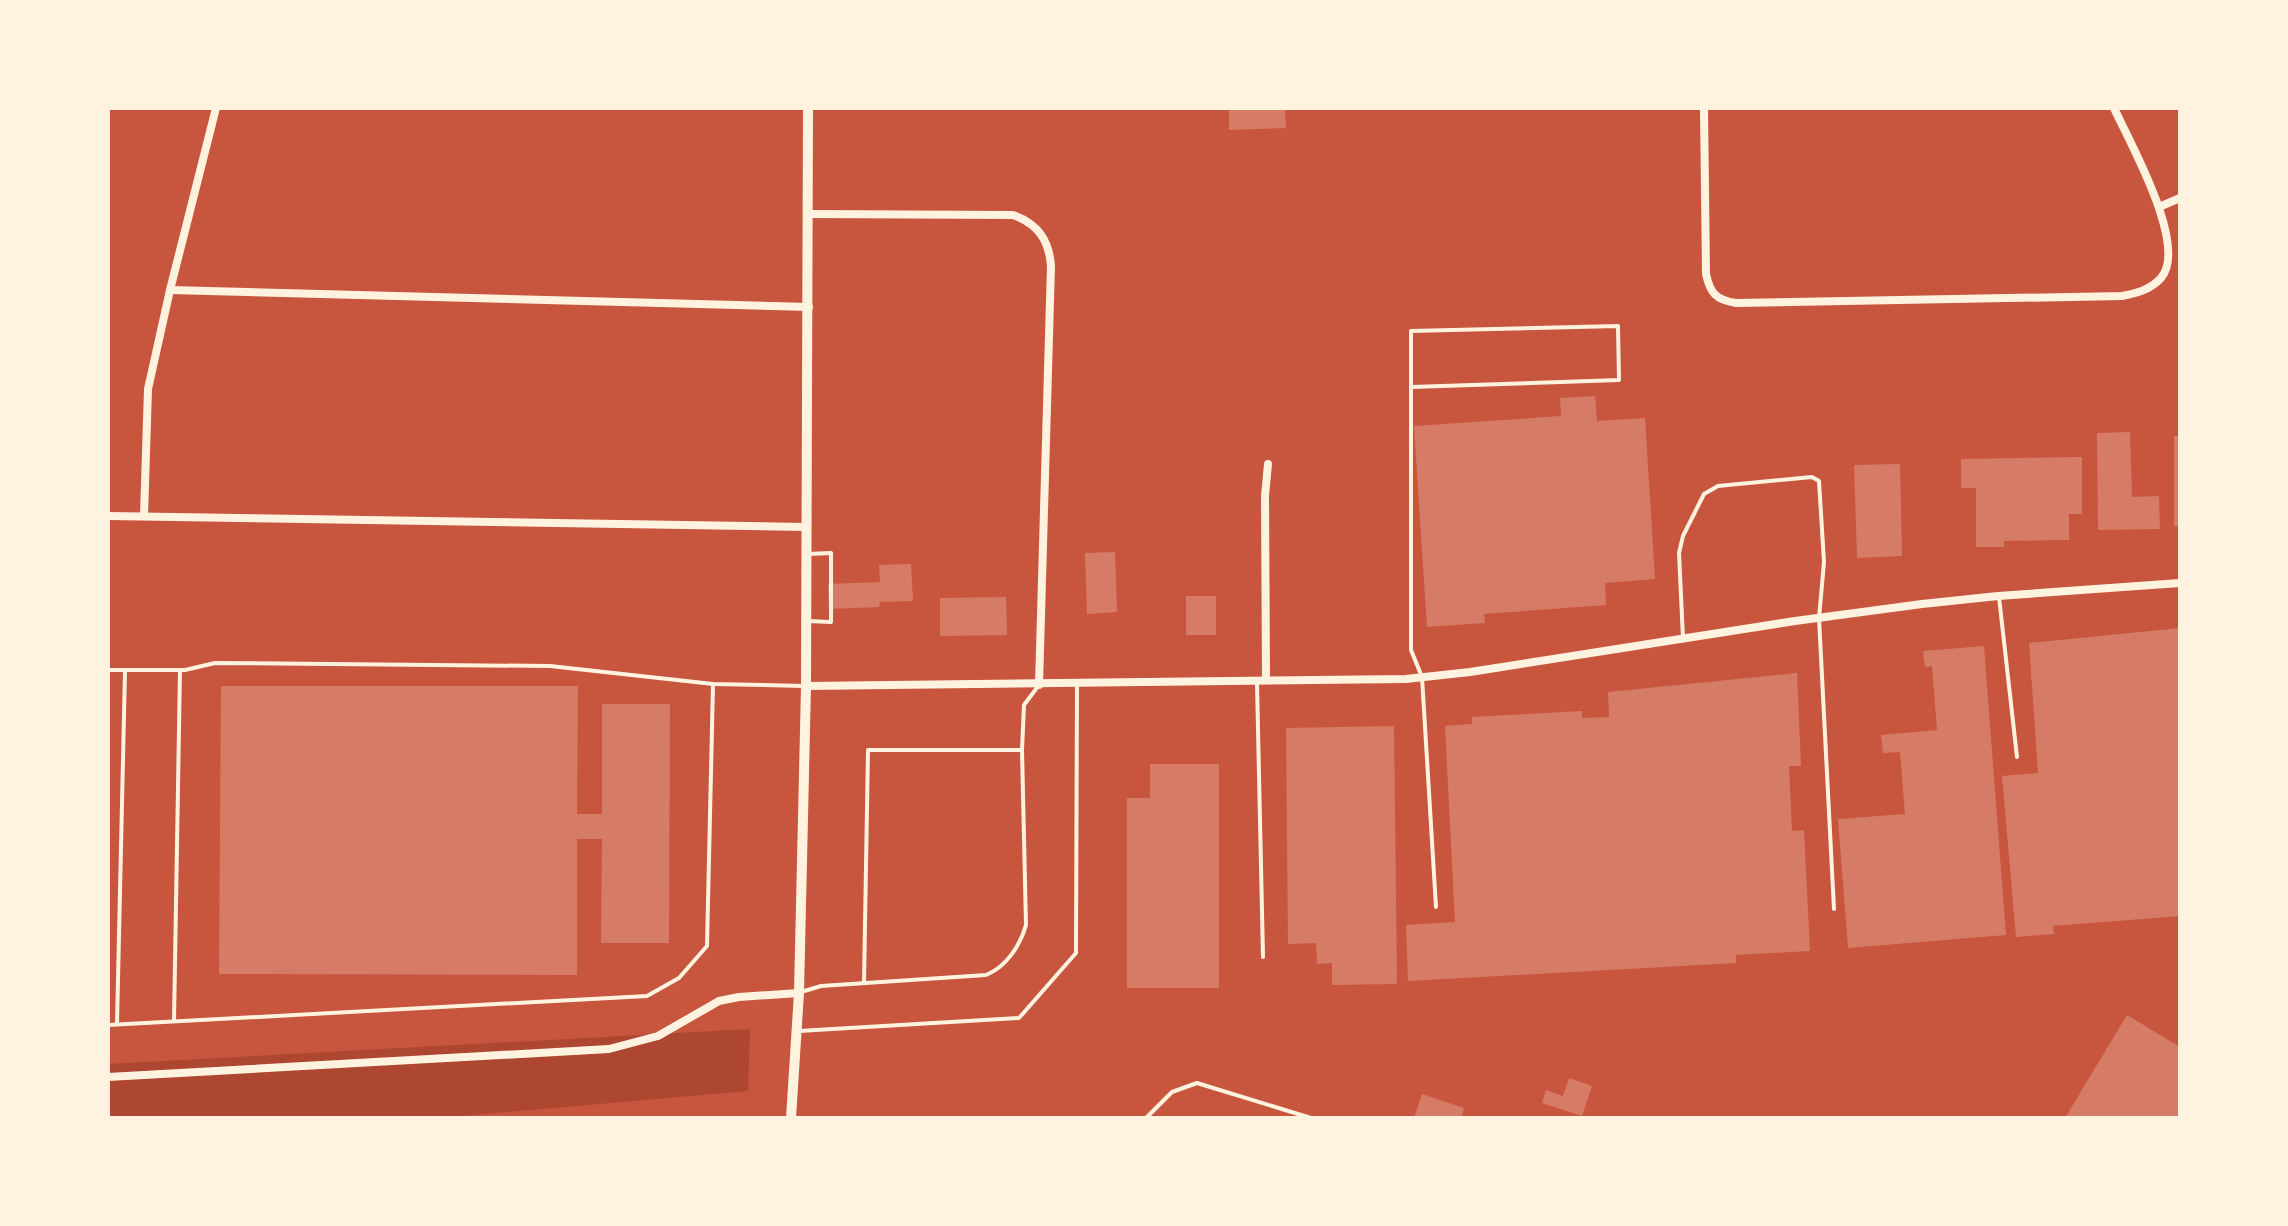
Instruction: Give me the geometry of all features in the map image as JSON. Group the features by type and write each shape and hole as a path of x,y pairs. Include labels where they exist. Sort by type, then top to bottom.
{"street":[{"path":"144,516 148,389 216,108"},
{"path":"791,1118 799,993 806,686 808,108"},
{"path":"1704,108 1706,274 1710,291 1721,301 1736,303 2122,296 2142,292 2163,276 2168,258 2159,207 2114,108"},
{"path":"2159,207 2180,198"},
{"path":"808,214 999,213 1026,219 1044,237 1050,251 1051,266 1039,685"},
{"path":"170,290 809,307"},
{"path":"1262,680 1268,464"},
{"path":"108,516 805,527"},
{"path":"806,686 1039,685 1422,677 1819,618 1998,596 2180,583"},
{"path":"108,1077 609,1049 658,1036 719,1001 799,993"}],"lane":[{"path":"1411,387 1619,380 1618,326 1411,331 1411,387 1411,650 1422,677 1436,907"},
{"path":"1684,639 1679,553 1683,536 1704,494 1718,486 1812,477 1819,481 1824,562 1819,618 1834,909"},
{"path":"805,554 831,553 831,622 806,621"},
{"path":"1998,596 2017,757"},
{"path":"108,670 180,670 215,663 550,666 713,684 806,686"},
{"path":"174,1021 180,670"},
{"path":"117,1024 125,671"},
{"path":"1262,680 1263,957"},
{"path":"108,1025 647,996 679,978 707,946 713,684"},
{"path":"797,1032 1019,1018 1076,953 1077,684"},
{"path":"799,993 821,986 986,975 999,970 1022,940 1026,925 1022,750 1024,705 1039,685"},
{"path":"864,983 868,750 1022,750"},
{"path":"1146,1118 1172,1092 1197,1083 1311,1118"}],"shaded area":[{"path":"750,1029 748,1091 438,1118 108,1118 108,1064"}],"building":[{"path":"1229,108 1285,108 1286,128 1229,130"},
{"path":"1595,396 1597,421 1645,418 1655,579 1605,583 1606,605 1484,614 1485,623 1427,627 1414,426 1561,416 1560,398"},
{"path":"2130,432 2132,497 2159,496 2160,529 2098,530 2097,433"},
{"path":"2174,436 2180,436 2180,526 2174,526"},
{"path":"2082,457 2082,514 2069,514 2069,540 2004,541 2004,547 1976,547 1976,488 1961,488 1961,459"},
{"path":"1900,464 1902,556 1857,558 1854,465"},
{"path":"1115,552 1117,612 1087,614 1085,553"},
{"path":"911,564 913,601 880,602 879,607 829,609 828,584 880,582 879,565"},
{"path":"1186,596 1216,596 1216,635 1186,635"},
{"path":"1006,597 1007,635 940,636 940,598"},
{"path":"2180,628 2180,916 2053,926 2054,934 2016,937 2002,776 2038,773 2029,643"},
{"path":"1984,646 2006,935 1848,948 1838,819 1905,814 1900,752 1883,753 1881,735 1937,730 1932,666 1925,667 1923,651"},
{"path":"1797,673 1801,766 1789,766 1792,831 1804,830 1810,951 1736,955 1736,963 1408,981 1406,925 1455,922 1445,726 1472,724 1472,717 1582,711 1582,718 1609,717 1608,692"},
{"path":"221,686 578,686 577,814 602,814 602,704 670,704 669,943 601,943 602,839 577,839 577,975 219,974"},
{"path":"1394,726 1397,984 1332,985 1332,963 1317,964 1316,943 1288,944 1286,728"},
{"path":"1150,764 1219,764 1219,988 1127,988 1127,798 1150,798"},
{"path":"2127,1015 2180,1047 2180,1118 2065,1118"},
{"path":"1569,1078 1592,1086 1582,1116 1542,1103 1546,1090 1563,1096"},
{"path":"1422,1094 1464,1108 1461,1118 1414,1118"}]}
